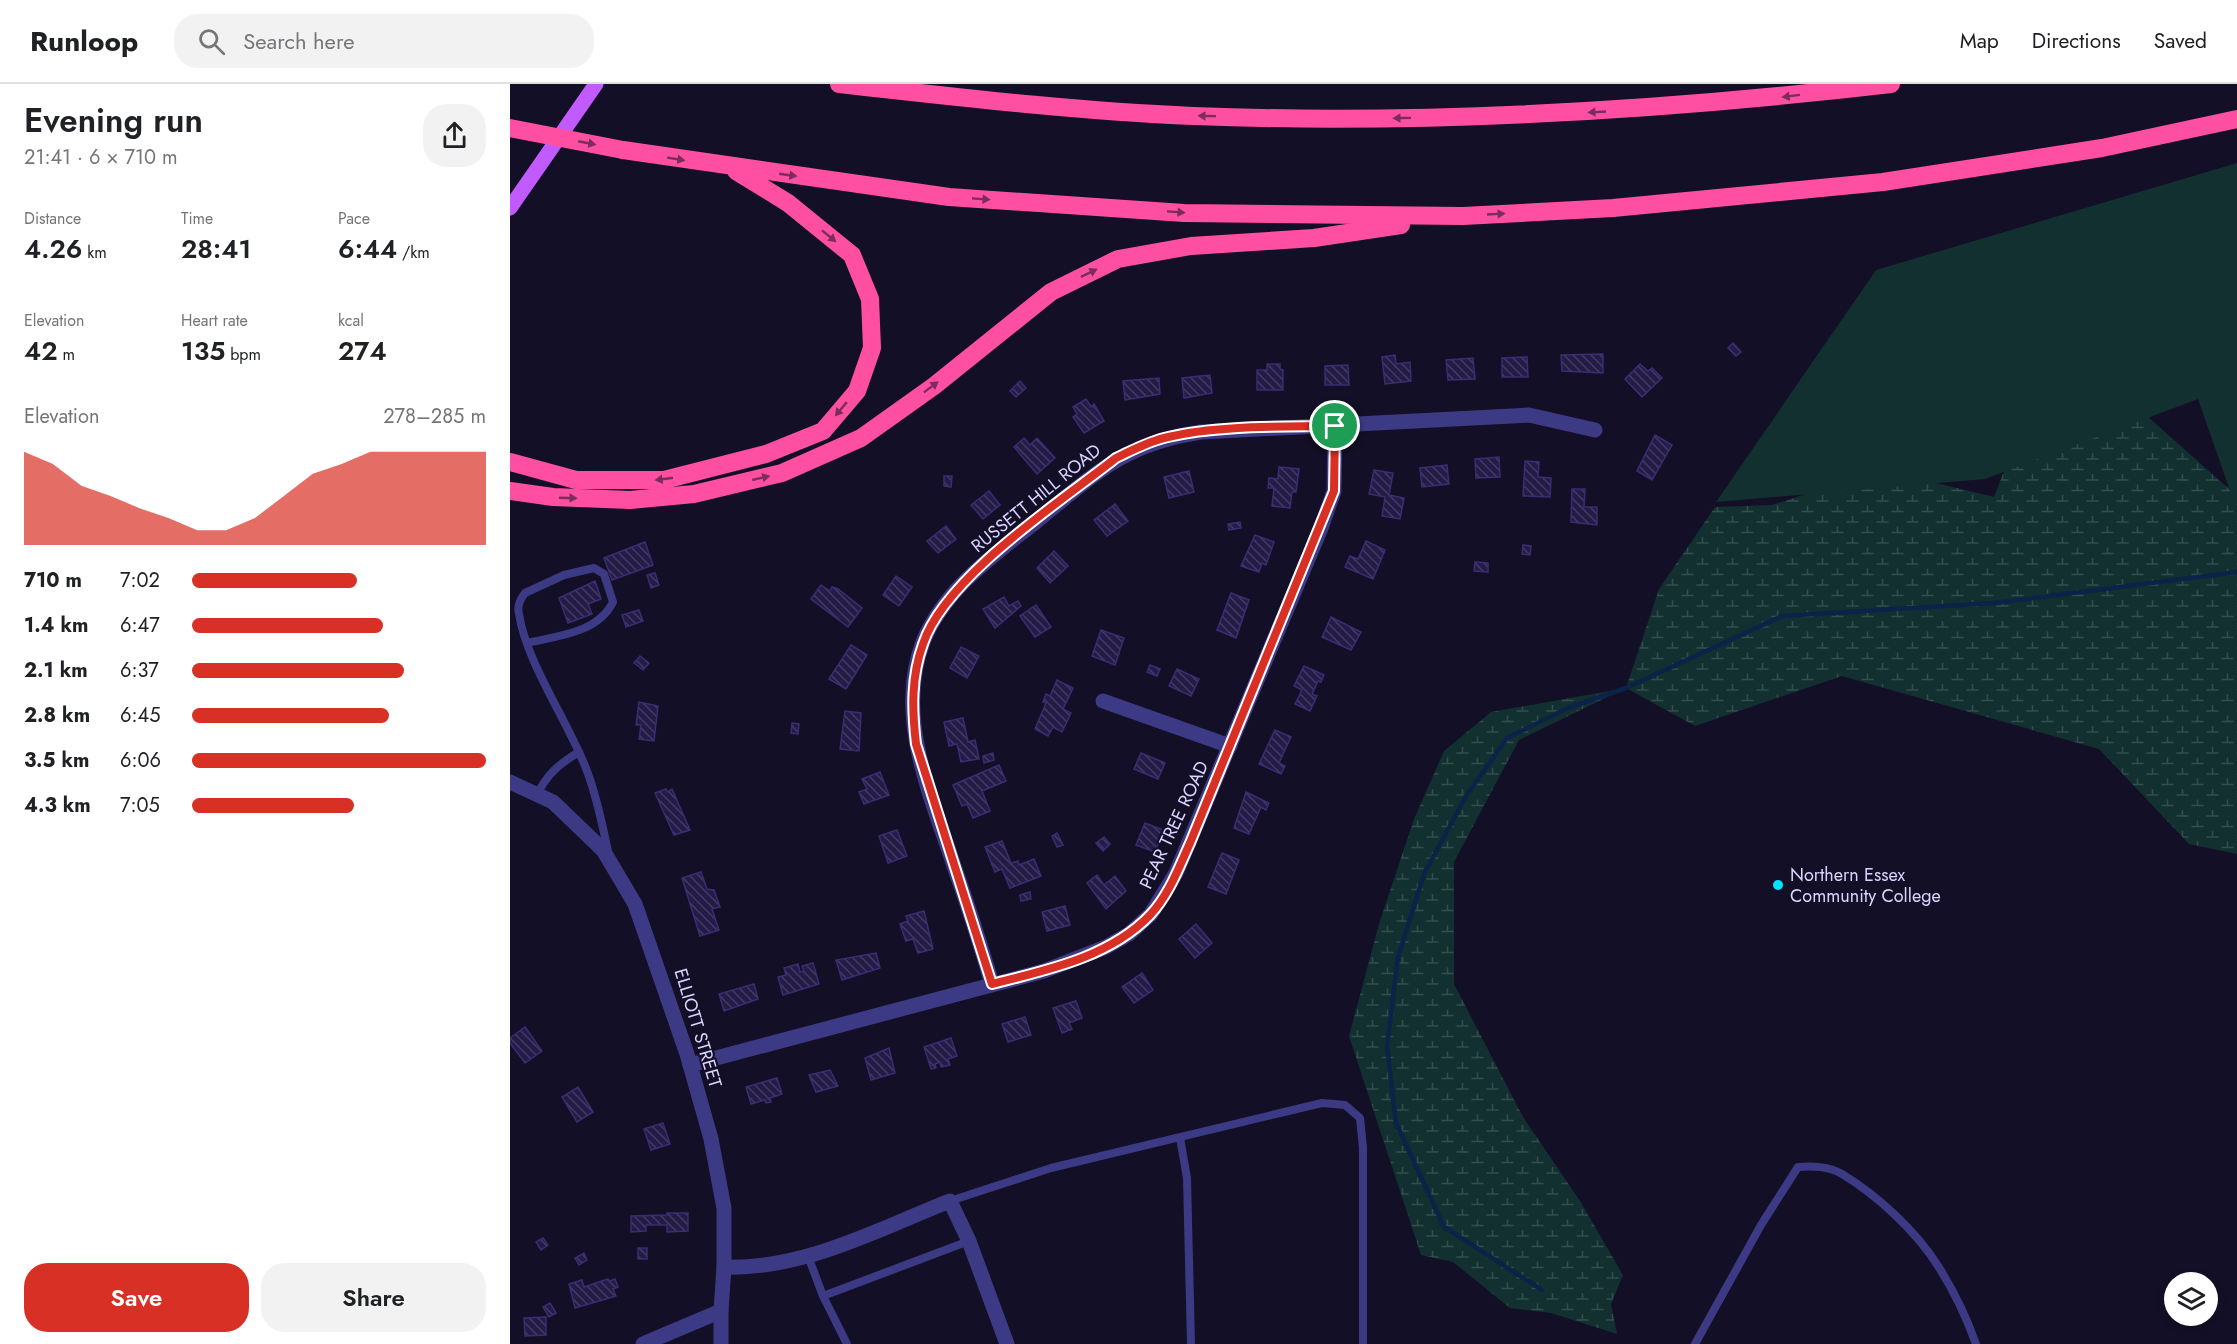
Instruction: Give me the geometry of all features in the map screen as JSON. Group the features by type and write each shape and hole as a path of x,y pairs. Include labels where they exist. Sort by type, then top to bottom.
{"highway":[{"path":"839,84 1032,105 1192,116 1353,119 1600,112 1755,100 1891,84"},
{"path":"510,128 623,150 730,167 949,197 1173,212 1463,216 1625,207 1883,182 2102,148 2237,119"},
{"path":"510,462 576,480 664,480 766,454 823,430 856,391 872,348 872,338 870,299 852,255 788,203 730,167"},
{"path":"510,491 553,498 630,500 694,494 782,473 861,438 934,386 1052,292 1119,259 1191,246 1314,238 1463,216"}],"main road":[{"path":"510,208 596,84"}],"street":[{"name":"RUSSETT HILL ROAD","path":"992,984 916,744 912,711 916,667 923,642 937,616 956,589 986,561 1116,458 1140,446 1168,437 1201,432 1529,415 1595,430"},
{"name":"PEAR TREE ROAD","path":"690,1065 1044,971 1106,947 1129,934 1151,914 1164,897 1186,853 1334,491 1335,426"},
{"path":"1103,701 1230,746"},
{"name":"ELLIOTT STREET","path":"510,782 553,802 609,856 635,904 690,1065 711,1138 724,1208 721,1344"},
{"path":"724,1267 753,1268 808,1256 950,1201 969,1241 1007,1344"},
{"path":"644,1344 721,1311"}],"lane":[{"path":"527,643 576,631 598,622 608,612 613,602 604,574 594,568 582,570 525,593 519,600 518,613 527,643 579,752 599,806 609,856"},
{"path":"537,795 545,777 558,765 579,752"},
{"path":"950,1201 1051,1168 1322,1103 1346,1105 1360,1118 1363,1148 1363,1344"},
{"path":"1180,1138 1187,1178 1191,1344"},
{"path":"1695,1344 1761,1225 1798,1167 1817,1166 1841,1173 1878,1201 1909,1231 1937,1263 1964,1310 1976,1344"},
{"path":"823,1296 969,1241"},
{"path":"808,1256 823,1296 847,1344"}],"green space":[{"path":"2237,163 2237,511 2198,399 1985,479 1716,502 1876,270"},
{"path":"2138,408 2237,496 2237,854 2189,844 2099,749 1842,676 1695,726 1626,688 1659,589 1715,507 1772,505 1882,470 1994,497 2017,437"},
{"path":"1626,688 1519,740 1454,862 1454,984 1523,1117 1580,1201 1623,1275 1611,1304 1617,1334 1551,1313 1510,1308 1453,1262 1421,1255 1349,1036 1379,924 1414,819 1444,751 1491,712"}],"building":[{"path":"1733,343 1741,352 1736,356 1728,348"},
{"path":"1603,354 1603,373 1562,371 1561,355"},
{"path":"1395,355 1396,364 1410,362 1411,381 1385,384 1382,357"},
{"path":"1527,357 1528,377 1502,377 1502,358"},
{"path":"1473,358 1475,379 1448,380 1446,360"},
{"path":"1267,364 1280,364 1280,369 1283,370 1283,390 1257,390 1257,370 1267,370"},
{"path":"1640,364 1648,371 1652,368 1662,378 1642,397 1625,379"},
{"path":"1348,365 1349,385 1325,385 1325,366"},
{"path":"1210,375 1212,393 1184,398 1182,378"},
{"path":"1159,378 1160,394 1125,400 1123,381"},
{"path":"1020,381 1026,388 1016,397 1010,391"},
{"path":"1086,399 1091,407 1094,404 1104,421 1084,433 1073,417 1077,414 1073,407"},
{"path":"1655,435 1672,445 1652,480 1637,471"},
{"path":"1024,438 1030,445 1037,438 1055,458 1037,474 1014,447"},
{"path":"1499,457 1500,477 1476,478 1475,459"},
{"path":"1525,461 1539,462 1538,477 1551,478 1550,497 1523,496"},
{"path":"1447,465 1449,484 1422,487 1420,468"},
{"path":"1279,467 1299,469 1296,492 1292,492 1290,508 1272,506 1274,488 1268,488 1269,478 1278,479"},
{"path":"1374,470 1393,473 1389,495 1404,498 1400,519 1382,516 1385,497 1369,494"},
{"path":"1189,471 1194,492 1169,498 1164,477"},
{"path":"944,476 952,476 951,487 944,486"},
{"path":"1572,489 1585,489 1584,507 1597,507 1597,525 1571,522"},
{"path":"989,491 1000,505 983,519 971,505"},
{"path":"1115,504 1128,521 1107,536 1094,520"},
{"path":"1240,522 1241,528 1229,530 1228,524"},
{"path":"946,526 956,539 938,553 927,541"},
{"path":"1255,535 1274,542 1266,565 1262,563 1259,572 1241,566"},
{"path":"1366,541 1385,550 1373,579 1345,567 1350,556 1358,559"},
{"path":"645,542 653,565 612,580 604,558"},
{"path":"1523,545 1531,546 1530,555 1522,554"},
{"path":"1054,551 1068,566 1050,583 1037,568"},
{"path":"1475,562 1488,563 1488,572 1474,571"},
{"path":"655,573 659,585 651,588 647,575"},
{"path":"896,576 912,587 899,606 883,595"},
{"path":"595,581 601,599 588,604 592,614 568,623 559,598"},
{"path":"821,585 830,591 832,587 838,589 862,608 848,627 811,599"},
{"path":"1231,593 1249,600 1236,638 1217,630"},
{"path":"1004,597 1009,606 1018,601 1021,606 995,628 983,609"},
{"path":"1036,605 1051,627 1035,637 1020,616"},
{"path":"639,610 643,621 626,627 622,615"},
{"path":"1331,617 1361,632 1351,650 1322,637"},
{"path":"1101,630 1124,638 1115,665 1092,656"},
{"path":"851,645 867,655 846,689 829,679"},
{"path":"961,647 979,656 967,678 950,668"},
{"path":"640,656 649,663 643,670 634,663"},
{"path":"1150,665 1160,669 1157,676 1147,672"},
{"path":"1304,666 1324,675 1321,682 1318,681 1312,694 1317,696 1310,711 1295,704 1302,690 1294,686"},
{"path":"1177,669 1199,679 1191,696 1169,686"},
{"path":"1057,680 1073,688 1063,709 1071,713 1062,732 1053,727 1048,736 1035,729 1046,703 1043,702 1046,694 1050,696"},
{"path":"639,702 658,706 654,741 639,739 641,725 636,725"},
{"path":"845,711 861,713 859,751 840,749"},
{"path":"963,718 968,742 975,740 979,759 961,762 957,744 949,746 944,722"},
{"path":"792,723 799,724 798,734 791,733"},
{"path":"1275,730 1291,737 1279,763 1285,766 1281,774 1259,764"},
{"path":"993,753 994,760 984,763 983,756"},
{"path":"1141,753 1165,763 1158,779 1134,769"},
{"path":"999,765 1006,781 982,791 990,811 973,818 967,804 962,806 953,785"},
{"path":"880,772 889,795 864,804 859,792 867,789 862,779"},
{"path":"666,789 667,792 672,789 690,830 674,835 655,793"},
{"path":"1246,792 1269,803 1266,810 1261,807 1249,834 1234,828"},
{"path":"1145,823 1163,830 1155,852 1136,845"},
{"path":"897,830 907,856 888,863 879,836"},
{"path":"1057,833 1063,845 1057,847 1052,836"},
{"path":"1104,837 1110,844 1103,851 1096,843"},
{"path":"1002,841 1011,863 1018,861 1019,865 1034,859 1041,876 1010,888 1002,869 995,872 985,847"},
{"path":"1222,853 1239,860 1226,894 1208,887"},
{"path":"701,872 707,889 714,890 720,907 712,909 719,930 700,936 682,878"},
{"path":"1097,875 1104,885 1115,876 1126,891 1106,909 1087,883"},
{"path":"1030,892 1031,899 1021,901 1020,895"},
{"path":"1065,906 1070,925 1047,931 1042,912"},
{"path":"924,911 933,949 918,953 913,939 906,941 900,924 908,921 906,916"},
{"path":"1196,924 1212,943 1195,958 1179,939"},
{"path":"876,953 880,968 842,980 836,960"},
{"path":"813,963 819,984 783,995 778,977 786,975 784,968 798,964 800,972 804,971 802,966"},
{"path":"1142,973 1153,990 1134,1003 1122,987"},
{"path":"754,984 758,999 724,1011 719,994"},
{"path":"1076,1001 1082,1018 1069,1023 1072,1029 1062,1033 1053,1008"},
{"path":"1025,1017 1031,1035 1008,1042 1002,1024"},
{"path":"525,1027 542,1051 525,1063 510,1043 510,1038"},
{"path":"951,1038 957,1056 948,1059 950,1065 941,1067 940,1062 935,1064 936,1068 931,1069 924,1047"},
{"path":"889,1048 895,1073 871,1080 865,1058"},
{"path":"830,1070 838,1086 816,1092 809,1075"},
{"path":"777,1078 782,1094 770,1098 771,1102 766,1103 765,1100 751,1104 746,1087"},
{"path":"578,1087 593,1112 577,1122 562,1097"},
{"path":"663,1123 670,1144 651,1150 644,1129"},
{"path":"667,1213 688,1213 688,1231 667,1232 667,1225 646,1225 646,1231 631,1232 631,1216 667,1215"},
{"path":"543,1238 548,1245 541,1250 536,1242"},
{"path":"638,1248 647,1248 647,1259 638,1259"},
{"path":"584,1253 587,1260 579,1265 575,1258"},
{"path":"608,1279 609,1281 615,1279 618,1287 613,1289 616,1296 575,1308 569,1284 582,1280 584,1287"},
{"path":"550,1303 556,1313 549,1317 543,1307"},
{"path":"546,1317 546,1335 525,1336 524,1318"}],"waterway":[{"path":"1542,1290 1444,1227 1396,1123 1387,1046 1398,957 1424,874 1466,796 1507,738 1568,708 1626,688 1782,616 1994,603 2237,572"}],"place":[{"name":"Northern Essex Community College","path":"1778,885"}],"route":[{"path":"1335,426 1334,491 1321,528 1190,843 1164,897 1151,914 1129,934 1106,947 1044,971 992,984 916,744 912,711 916,667 923,642 937,616 956,589 986,561 1116,458 1140,446 1168,437 1201,432 1335,426"}]}
